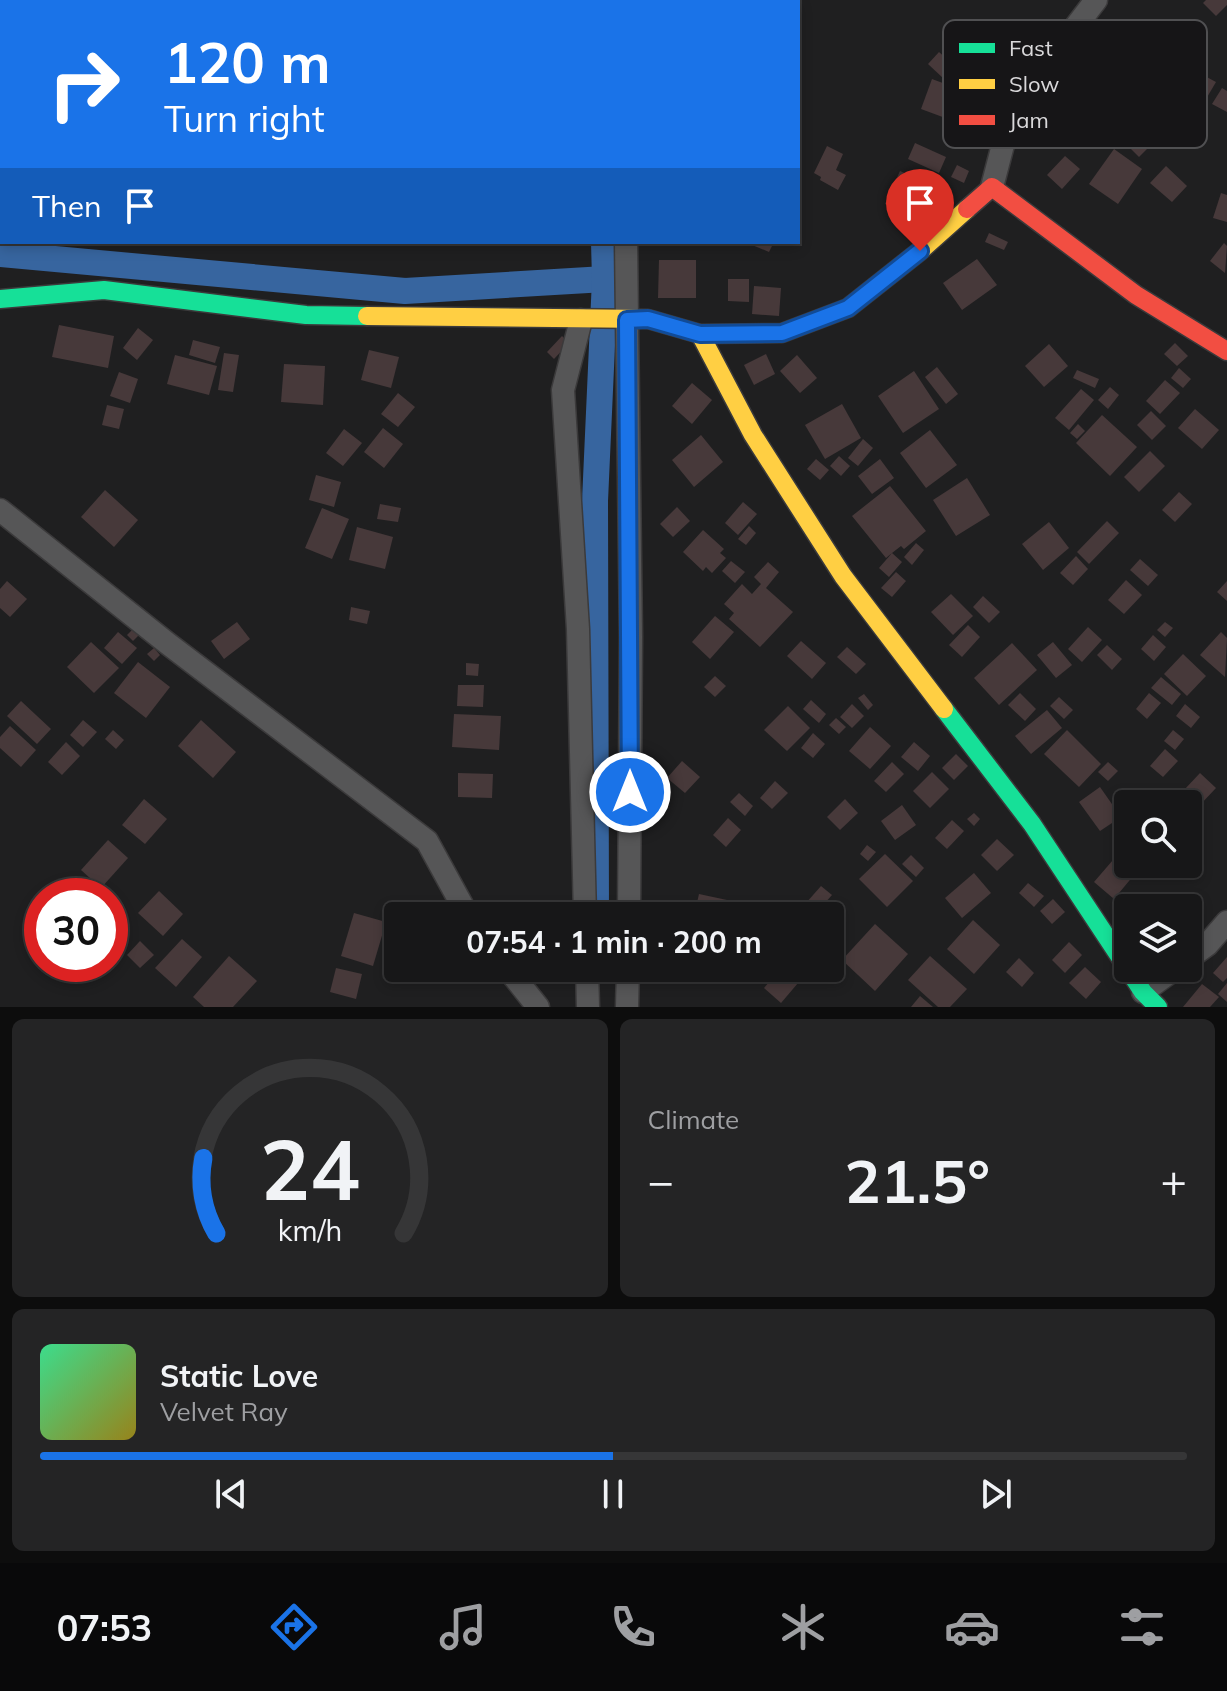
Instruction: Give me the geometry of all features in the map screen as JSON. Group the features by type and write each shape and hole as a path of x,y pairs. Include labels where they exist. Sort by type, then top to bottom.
{"street":[{"path":"1081,20 1096,0"},
{"path":"0,299 104,290 306,315 648,319 700,334 782,333 848,308 920,251 992,187 1002,148"},
{"path":"992,187 1100,270 1199,336 1227,351"},
{"path":"626,244 631,637 629,902"},
{"path":"582,320 563,390 578,629 585,902"},
{"path":"700,334 753,435 843,576 1032,824 1151,1000 1165,982"},
{"path":"0,510 179,652 427,841 460,902"},
{"path":"1202,949 1227,922"},
{"path":"518,982 538,1007"},
{"path":"587,982 588,1007"},
{"path":"627,1007 628,982"}],"building":[{"path":"1206,0 1227,0 1227,5 1216,16 1203,3"},
{"path":"939,52 943,56 943,78 928,64"},
{"path":"1207,77 1216,82 1207,97"},
{"path":"932,79 943,83 943,117 921,109"},
{"path":"1222,88 1227,91 1227,112 1212,104"},
{"path":"915,143 946,157 939,173 908,159"},
{"path":"827,146 843,154 836,170 846,175 838,190 814,173"},
{"path":"1130,148 1148,148 1139,157"},
{"path":"1114,149 1142,169 1118,204 1089,184"},
{"path":"1065,156 1080,169 1062,189 1047,175"},
{"path":"957,165 969,171 964,183 951,177"},
{"path":"1166,166 1187,186 1172,202 1150,183"},
{"path":"900,171 930,184 914,218 885,204"},
{"path":"1221,193 1227,195 1227,222 1213,218"},
{"path":"989,233 1008,242 1004,250 985,242"},
{"path":"1224,243 1227,246 1225,273 1210,261"},
{"path":"750,244 773,244 769,252"},
{"path":"977,259 997,285 962,310 943,283"},
{"path":"659,260 696,260 696,298 658,298"},
{"path":"728,279 749,279 749,302 728,301"},
{"path":"754,286 781,288 779,316 752,314"},
{"path":"59,325 114,336 108,368 52,357"},
{"path":"138,328 153,340 137,360 123,348"},
{"path":"562,336 569,343 554,359 547,352"},
{"path":"193,340 220,347 215,363 189,355"},
{"path":"1175,343 1188,356 1177,366 1164,354"},
{"path":"1049,344 1068,366 1044,387 1025,366"},
{"path":"369,350 399,357 391,388 361,380"},
{"path":"224,353 239,355 233,392 218,390"},
{"path":"766,354 775,374 754,385 744,365"},
{"path":"175,355 217,366 209,395 167,384"},
{"path":"797,355 817,378 800,393 780,371"},
{"path":"284,364 325,366 323,405 281,402"},
{"path":"937,367 958,394 946,404 925,377"},
{"path":"1179,368 1191,379 1183,388 1171,378"},
{"path":"1077,370 1099,379 1095,388 1073,378"},
{"path":"914,371 939,409 903,433 878,396"},
{"path":"119,372 138,379 130,403 110,396"},
{"path":"1165,380 1180,393 1160,414 1146,401"},
{"path":"692,383 712,400 692,424 672,406"},
{"path":"1110,387 1119,395 1108,409 1098,400"},
{"path":"1081,389 1094,400 1069,430 1055,418"},
{"path":"398,393 415,407 398,427 381,414"},
{"path":"842,404 861,438 825,459 805,425"},
{"path":"107,405 124,409 119,429 102,425"},
{"path":"1195,409 1219,430 1202,449 1178,428"},
{"path":"1151,411 1166,426 1152,440 1137,425"},
{"path":"1102,415 1137,447 1110,476 1076,443"},
{"path":"1078,424 1085,431 1077,439 1070,433"},
{"path":"383,428 403,444 384,468 364,452"},
{"path":"344,429 362,443 343,466 326,453"},
{"path":"930,430 957,465 926,488 900,453"},
{"path":"701,435 723,462 694,487 672,460"},
{"path":"863,439 873,448 858,466 848,458"},
{"path":"1150,451 1165,466 1139,492 1124,477"},
{"path":"839,456 850,466 841,476 830,466"},
{"path":"816,459 829,470 820,480 807,469"},
{"path":"880,459 894,478 872,494 858,476"},
{"path":"316,475 341,482 334,507 309,500"},
{"path":"967,478 990,515 956,536 933,500"},
{"path":"890,486 926,531 904,549 901,546 886,558 852,516"},
{"path":"105,490 138,520 114,547 81,517"},
{"path":"1179,492 1192,504 1175,522 1162,510"},
{"path":"743,502 757,514 738,535 725,523"},
{"path":"380,504 401,508 398,522 377,519"},
{"path":"677,507 690,521 673,537 660,524"},
{"path":"322,508 349,519 332,559 305,548"},
{"path":"1107,521 1119,533 1089,564 1077,552"},
{"path":"1049,522 1069,548 1043,570 1022,544"},
{"path":"749,526 756,533 746,545 738,539"},
{"path":"357,527 393,537 385,569 349,560"},
{"path":"703,530 724,549 720,553 726,558 712,573 706,567 703,571 683,552"},
{"path":"916,543 924,550 912,565 904,557"},
{"path":"892,553 902,562 889,577 879,568"},
{"path":"1076,556 1088,569 1073,585 1060,573"},
{"path":"1140,559 1158,575 1148,586 1130,570"},
{"path":"731,561 745,572 735,583 722,571"},
{"path":"768,562 779,572 766,588 793,612 760,647 729,619 734,613 724,604 742,584 752,594 761,584 754,577"},
{"path":"896,572 906,581 892,597 881,588"},
{"path":"1126,580 1142,595 1124,614 1108,600"},
{"path":"7,581 27,599 10,617 0,608 0,589"},
{"path":"1227,581 1227,601 1217,592"},
{"path":"951,594 973,616 953,635 931,612"},
{"path":"983,596 1000,612 989,623 973,607"},
{"path":"351,607 370,611 367,624 349,620"},
{"path":"715,616 734,632 710,659 692,642"},
{"path":"237,622 250,639 224,659 211,641"},
{"path":"1165,622 1173,628 1165,637 1157,630"},
{"path":"968,625 980,637 962,657 949,645"},
{"path":"1088,627 1102,640 1082,662 1068,649"},
{"path":"134,628 140,634 133,641 127,635"},
{"path":"118,632 137,648 122,664 104,648"},
{"path":"1221,632 1227,638 1225,677 1200,655"},
{"path":"1153,635 1166,647 1154,661 1141,649"},
{"path":"801,641 826,663 812,679 787,656"},
{"path":"91,642 119,668 94,693 67,667"},
{"path":"1053,642 1072,665 1056,678 1037,655"},
{"path":"1012,643 1037,670 999,705 974,678"},
{"path":"1107,645 1122,659 1112,670 1097,655"},
{"path":"847,647 866,664 856,674 837,657"},
{"path":"154,648 160,655 154,661 147,654"},
{"path":"1183,654 1206,676 1187,696 1164,674"},
{"path":"138,662 170,687 146,718 114,693"},
{"path":"466,663 479,664 478,676 466,675"},
{"path":"715,676 726,686 715,697 704,687"},
{"path":"1161,677 1181,694 1172,705 1151,688"},
{"path":"458,685 484,685 483,707 457,706"},
{"path":"1020,693 1036,709 1025,721 1008,705"},
{"path":"1149,693 1161,703 1147,719 1136,709"},
{"path":"864,694 873,705 868,710 858,698"},
{"path":"1059,697 1073,710 1064,719 1050,706"},
{"path":"811,700 826,714 819,723 803,709"},
{"path":"21,701 51,729 37,744 7,716"},
{"path":"852,704 864,716 852,728 840,717"},
{"path":"1185,704 1200,717 1191,728 1176,716"},
{"path":"788,706 810,728 787,751 764,730"},
{"path":"1047,710 1062,728 1031,754 1015,736"},
{"path":"454,714 501,716 499,750 452,747"},
{"path":"836,718 846,727 839,734 829,725"},
{"path":"83,720 97,732 83,747 70,735"},
{"path":"201,720 236,752 213,778 178,746"},
{"path":"10,726 36,750 21,767 0,748 0,737"},
{"path":"870,727 891,746 870,769 849,751"},
{"path":"113,730 124,740 116,749 105,739"},
{"path":"1067,730 1101,764 1079,787 1044,754"},
{"path":"1173,730 1184,739 1175,750 1164,741"},
{"path":"813,733 825,744 813,758 801,748"},
{"path":"66,742 80,756 62,775 48,762"},
{"path":"914,742 930,756 918,771 901,757"},
{"path":"1165,749 1178,761 1163,777 1150,766"},
{"path":"956,754 968,766 954,780 942,768"},
{"path":"682,761 700,777 685,793 667,778"},
{"path":"892,762 904,774 886,792 874,781"},
{"path":"1108,762 1118,771 1108,781 1098,772"},
{"path":"932,772 949,789 930,808 913,791"},
{"path":"458,773 493,774 492,798 458,797"},
{"path":"1200,773 1216,788 1202,803 1202,790 1184,790"},
{"path":"775,781 788,793 772,809 760,798"},
{"path":"1100,787 1114,807 1114,822 1100,831 1079,802"},
{"path":"739,793 753,806 745,816 730,802"},
{"path":"144,799 167,819 145,844 122,825"},
{"path":"845,799 858,813 840,830 827,817"},
{"path":"902,805 916,825 895,840 881,821"},
{"path":"974,813 980,819 974,826 967,819"},
{"path":"728,818 741,830 726,847 713,835"},
{"path":"952,820 964,831 947,849 935,838"},
{"path":"997,839 1014,855 997,871 981,855"},
{"path":"108,840 128,858 110,878 90,878 81,870"},
{"path":"867,845 876,852 868,861 860,854"},
{"path":"885,854 913,881 887,907 859,879"},
{"path":"911,855 924,868 916,877 902,864"},
{"path":"1114,859 1114,878 1132,878 1118,894 1114,894 1114,899 1094,882"},
{"path":"974,873 991,893 962,918 945,898"},
{"path":"1028,883 1044,896 1034,907 1019,893"},
{"path":"821,886 832,895 826,902 807,902"},
{"path":"159,891 183,914 163,936 138,913"},
{"path":"699,894 727,900 726,902 697,902"},
{"path":"1053,899 1065,912 1052,924 1040,911"},
{"path":"354,913 384,921 373,966 341,956"},
{"path":"973,920 1000,945 974,974 947,949"},
{"path":"875,924 908,954 875,991 844,962 844,958"},
{"path":"182,939 202,957 176,987 155,968"},
{"path":"140,941 154,955 140,968 128,954"},
{"path":"1069,942 1082,955 1065,973 1052,960"},
{"path":"229,956 257,981 233,1007 204,1007 193,997"},
{"path":"930,956 967,989 950,1007 938,1007 908,980"},
{"path":"1227,957 1227,978 1223,982 1213,973"},
{"path":"1019,958 1034,973 1022,987 1006,972"},
{"path":"1085,967 1101,982 1086,999 1069,983"},
{"path":"336,968 362,974 356,999 330,992"},
{"path":"769,982 799,982 781,1003 764,988"},
{"path":"1227,983 1227,1002 1218,994"},
{"path":"1202,984 1219,997 1210,1007 1183,1007"},
{"path":"920,996 933,1007 911,1007"}],"waterway":[{"path":"596,902 595,501 604,244"},
{"path":"0,254 405,291 605,279"}],"traffic: fast":[{"path":"0,299 104,290 306,315 367,316"},
{"path":"944,709 1032,824 1143,992 1158,1007"}],"traffic: slow":[{"path":"367,316 648,319 700,334 782,333 848,308 967,209"},
{"path":"700,334 753,435 843,576 944,709"}],"traffic: jam":[{"path":"967,209 992,187 1136,295 1227,351"}],"route":[{"path":"630,792 627,320 648,319 700,334 782,333 848,308 920,251"}]}
